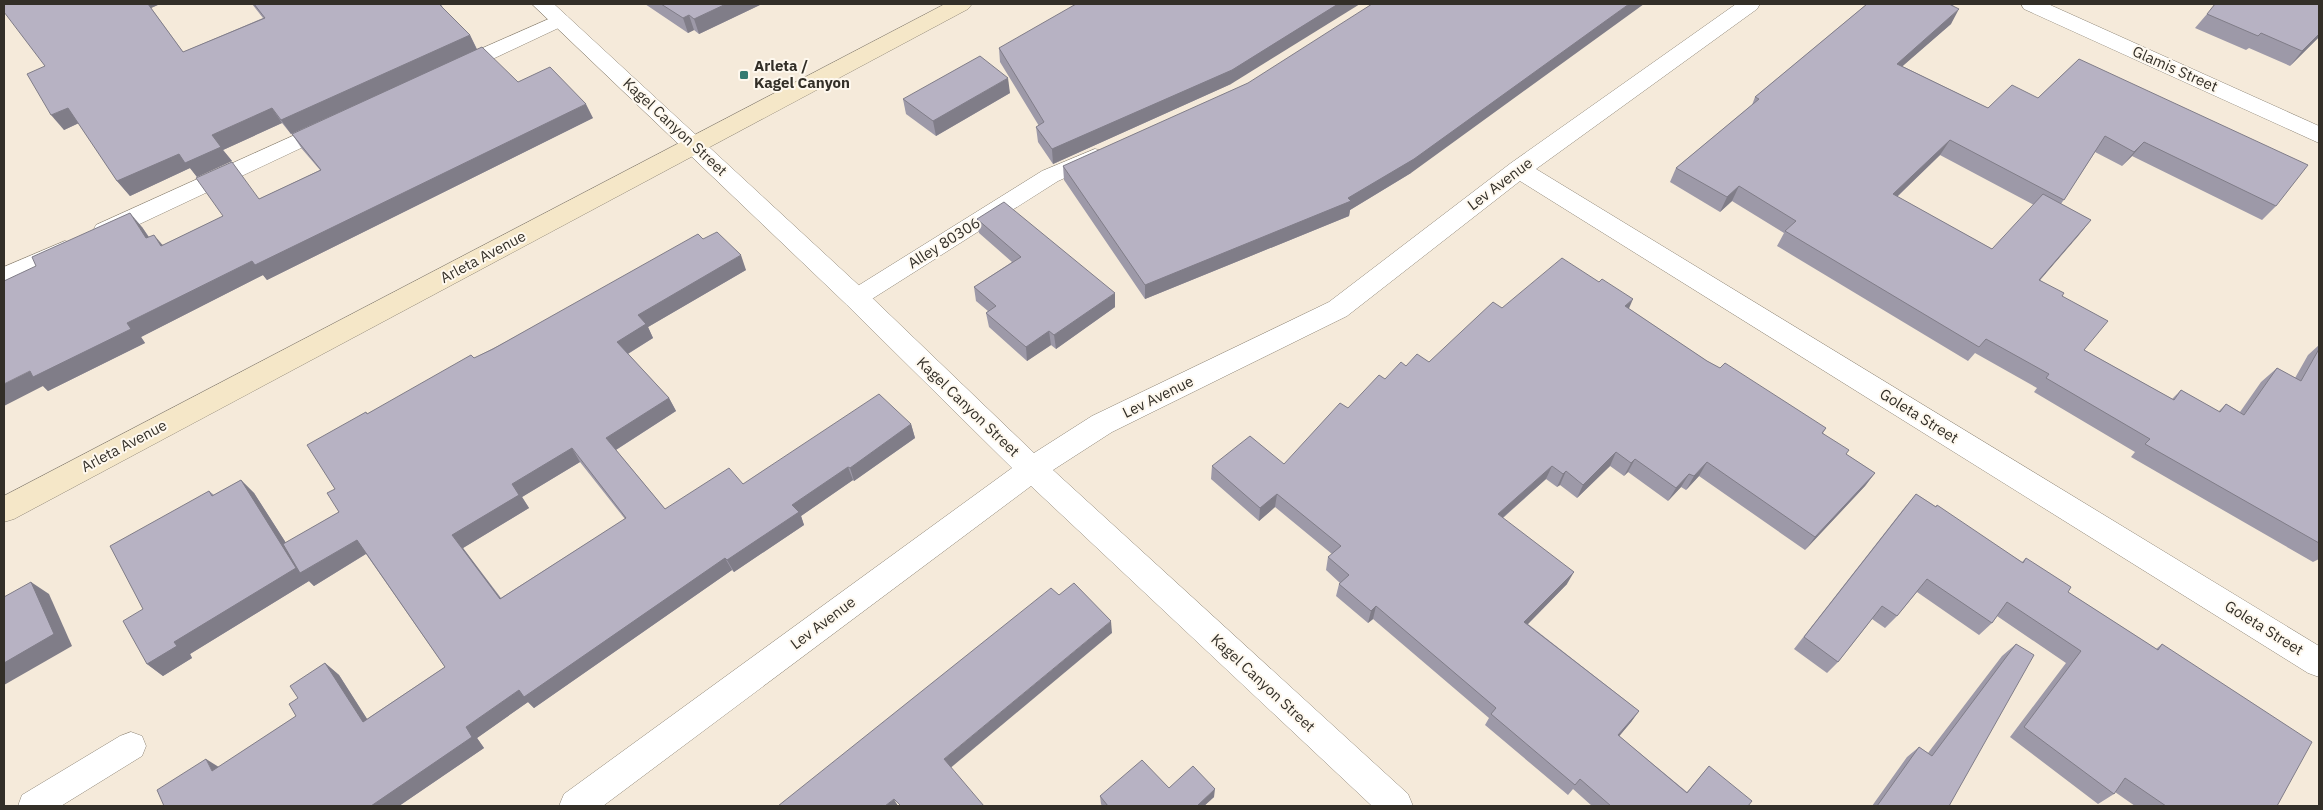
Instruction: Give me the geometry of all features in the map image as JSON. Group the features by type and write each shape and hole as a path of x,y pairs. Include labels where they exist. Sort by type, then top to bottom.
{"main road":[{"name":"Arleta Avenue","path":"4,510 961,4"}],"street":[{"name":"Lev Avenue","path":"576,806 1032,469 1102,424 1338,309 1520,169 1750,4"},
{"name":"Glamis Street","path":"2030,4 2319,135"},
{"name":"Kagel Canyon Street","path":"551,12 856,298 1032,469 1396,806"},
{"name":"Goleta Street","path":"1520,169 2319,662"}],"lane":[{"path":"443,74 551,12"},
{"path":"4,277 344,120"},
{"name":"Alley 80306","path":"856,298 1050,176 1113,148"},
{"path":"33,806 131,746"}],"building":[{"path":"4,4 148,4 183,52 265,18 254,4 439,4 470,35 281,120 272,108 212,135 221,147 185,163 179,154 117,181 68,108 51,115 27,74 45,66 4,12"},
{"path":"661,4 726,4 694,19 689,15 683,18"},
{"path":"1076,4 1338,4 1232,70 1052,149 1036,127 1044,122 999,48"},
{"path":"1372,4 1629,4 1414,159 1348,198 1351,201 1145,285 1063,166 1248,83"},
{"path":"1867,4 1949,4 1959,9 1897,64 1988,108 2012,85 2038,98 2079,59 2308,165 2276,206 2144,142 2134,152 2105,136 2064,200 1950,140 1893,194 1992,249 2043,194 2091,220 2039,280 2064,293 2062,296 2108,321 2084,350 2174,400 2181,390 2220,412 2226,404 2244,415 2277,368 2301,381 2319,349 2319,543 2145,444 2150,439 2046,378 2049,374 1986,339 1979,347 1785,231 1796,221 1739,186 1727,197 1676,168 1759,99 1755,97"},
{"path":"2215,4 2319,4 2319,34 2302,51 2261,33 2258,36 2207,14"},
{"path":"482,47 518,82 550,67 586,104 255,265 252,261 127,323 131,329 33,377 30,371 4,384 4,281 36,266 32,257 130,213 146,238 154,235 161,246 223,216 196,178 232,162 259,199 321,170 292,134"},
{"path":"980,56 1008,78 933,121 903,99"},
{"path":"1004,202 1115,293 1054,335 1049,331 1026,347 986,313 996,306 974,287 1021,257 977,219"},
{"path":"717,232 741,255 638,315 646,324 617,342 669,398 606,438 665,509 729,468 743,484 879,394 911,424 850,468 848,467 792,505 799,512 727,560 725,558 524,697 519,690 466,727 472,737 371,806 164,806 157,790 206,759 212,771 296,716 289,704 298,698 290,686 325,663 363,722 445,667 357,540 300,573 283,544 339,512 327,493 335,489 307,445 366,412 367,414 471,355 474,358 493,349 698,234 703,239","holes":["572,448 626,518 500,599 452,535 519,495 512,484"]},
{"path":"1562,258 1599,282 1602,279 1633,299 1625,306 1707,361 1720,368 1725,363 1826,428 1822,433 1849,450 1846,454 1875,473 1815,537 1707,462 1694,476 1689,474 1676,488 1635,459 1631,463 1616,452 1583,485 1566,471 1563,474 1552,466 1498,514 1574,572 1524,622 1639,711 1618,735 1687,793 1709,766 1752,801 1748,806 1611,806 1580,779 1575,785 1491,714 1496,708 1376,606 1371,611 1339,584 1349,575 1328,557 1341,546 1277,494 1260,508 1212,466 1250,436 1284,464 1340,403 1348,408 1379,375 1385,379 1401,362 1406,366 1417,354 1429,362 1493,302 1502,308"},
{"path":"241,480 296,568 174,642 177,646 147,664 123,621 143,609 110,546 209,491 212,496"},
{"path":"1916,494 1936,507 1937,505 2023,563 2026,558 2071,587 2068,592 2158,650 2162,644 2312,742 2277,806 2166,806 2125,778 2114,794 2024,727 2081,651 2007,602 1992,623 1927,579 1897,616 1882,606 1838,662 1804,637"},
{"path":"31,582 54,634 4,663 4,597"},
{"path":"1074,583 1111,621 944,759 984,806 901,806 894,799 885,806 778,806 1051,588 1059,595"},
{"path":"2016,644 2034,655 1949,806 1877,806 1919,747 1932,756"},
{"path":"1142,760 1169,788 1193,766 1215,789 1197,806 1108,806 1100,796"}],"place":[{"name":"Arleta / Kagel Canyon","path":"744,75"}]}
